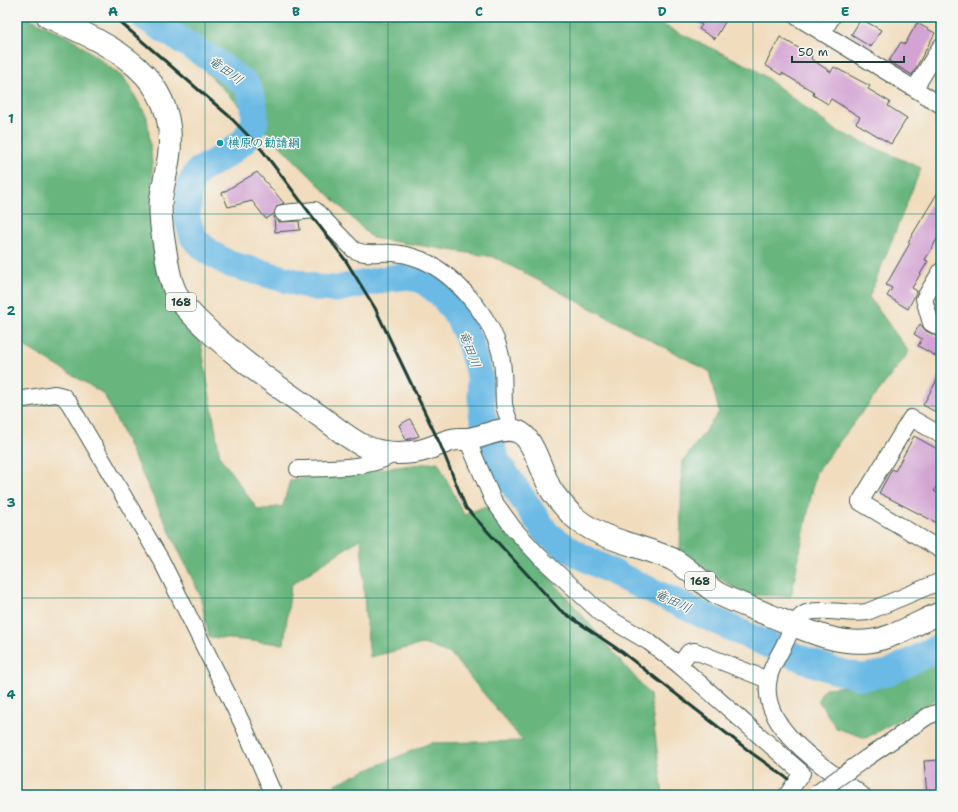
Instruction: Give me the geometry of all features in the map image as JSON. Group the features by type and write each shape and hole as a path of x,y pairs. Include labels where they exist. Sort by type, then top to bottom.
{"highway":[{"name":"168","path":"48,17 100,40 133,64 153,83 165,107 169,130 169,153 161,202 162,236 170,279 182,304 236,355 288,394 362,445 390,453 413,452 426,450 451,439 472,438 508,430 517,431 525,436 551,491 574,516 586,525 598,532 663,555 679,563 713,590 791,631 849,642 869,641 886,638 941,613"}],"street":[{"path":"797,17 941,104"},
{"path":"822,33 832,17"},
{"path":"915,88 941,46"},
{"path":"283,213 315,210 354,250 361,254 394,253 422,260 454,282 470,298 479,310 495,339 500,352 504,373 504,405 508,430"},
{"path":"941,271 924,299 931,323 941,329"},
{"path":"17,400 55,394 64,396 69,403 161,560 244,727 274,795"},
{"path":"941,435 911,418 860,502 941,550"},
{"path":"472,438 493,500 514,529 539,556 603,615 649,642 679,665 795,766 802,773 787,795"},
{"path":"298,469 333,468 376,462 388,457 390,453"},
{"path":"862,795 799,746 788,735 772,710 770,675 791,631 800,617 808,612 822,611 856,614 867,612 941,581"},
{"path":"679,665 689,652 695,651 770,675"},
{"path":"816,794 865,758 928,716 941,711"}],"green space":[{"path":"17,17 27,17 74,40 125,79 147,117 152,162 152,244 172,304 201,343 220,457 258,510 283,506 290,480 438,462 464,515 488,505 650,695 663,795 339,795 335,784 430,743 523,741 451,654 423,644 370,657 365,611 361,538 291,585 284,644 209,637 200,595 104,394 21,344 17,337"},
{"path":"151,17 646,17 755,69 835,130 921,168 869,297 909,352 816,472 791,596 745,595 680,552 682,463 719,412 709,371 494,257 372,238"},
{"path":"941,654 941,699 936,699 866,738 836,728 818,700 825,688 889,683"}],"building":[{"path":"688,17 728,17 715,39 699,29 702,25"},
{"path":"861,19 881,30 871,47 851,35"},
{"path":"917,23 935,33 912,75 889,61 901,42 905,44"},
{"path":"780,37 812,56 811,59 831,72 834,67 870,86 868,89 890,102 888,106 907,118 891,144 856,123 860,117 831,99 828,104 813,95 814,92 765,65"},
{"path":"257,172 284,203 277,206 274,214 266,219 252,201 228,207 222,193"},
{"path":"941,187 941,232 925,260 928,261 912,288 917,291 908,309 887,296 892,288 886,285 910,243 908,242"},
{"path":"274,216 279,222 299,221 300,230 275,232"},
{"path":"920,324 926,331 941,338 941,359 918,346 922,339 914,334"},
{"path":"941,373 941,415 923,405"},
{"path":"410,419 419,436 406,440 399,425"},
{"path":"914,436 941,451 941,478 934,491 941,495 941,525 879,493 892,469 895,471"},
{"path":"941,760 941,795 927,795 924,761"}],"waterway":[{"name":"竜田川","path":"144,17 219,64 247,85 254,105 255,122 244,141 223,157 198,171 190,184 187,218 193,237 207,251 229,264 318,288 337,289 391,278 409,276 424,281 442,295 458,317 469,340 480,377 482,414 496,460 547,534 575,553 628,580 757,640 833,670 862,677 888,673 941,646"}],"railway":[{"path":"114,17 229,116 262,150 346,261 375,308 440,444 466,508 560,610 622,652 753,754 788,779"}],"place":[{"name":"椣原の勧請綱","path":"220,143"}]}
